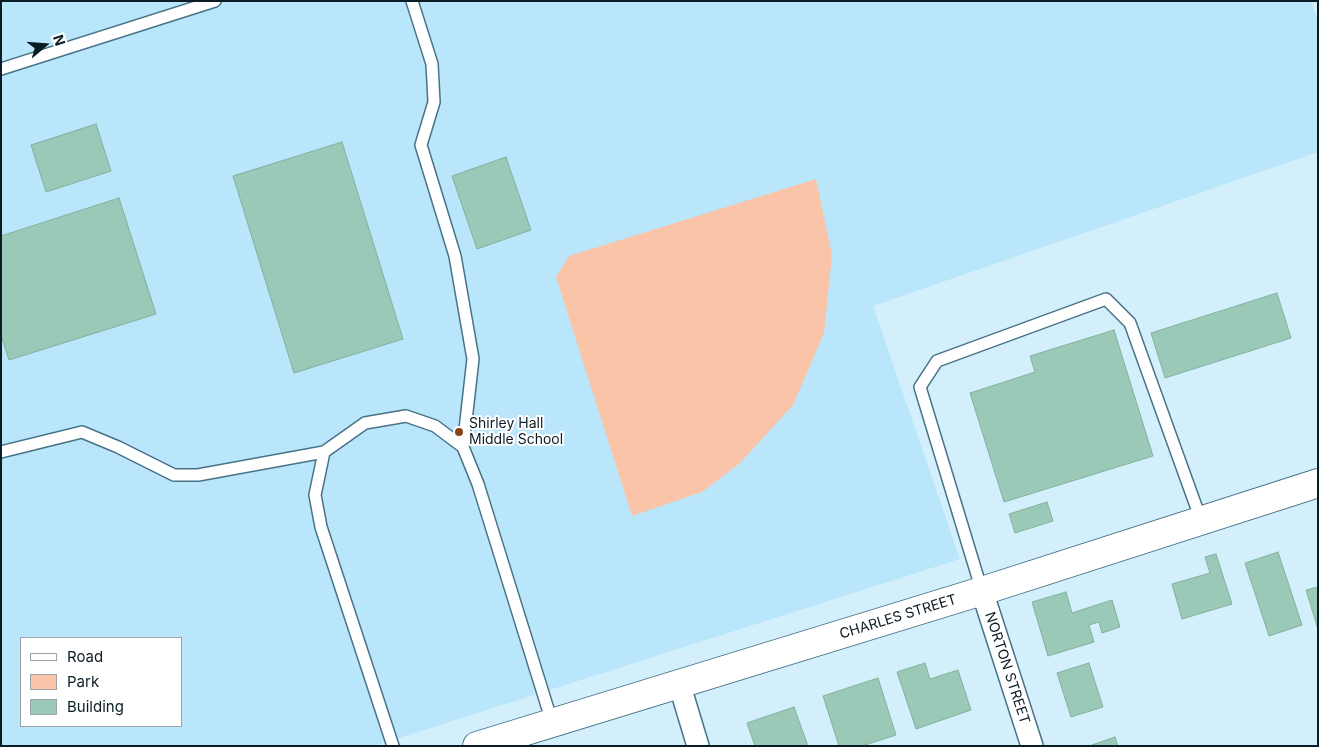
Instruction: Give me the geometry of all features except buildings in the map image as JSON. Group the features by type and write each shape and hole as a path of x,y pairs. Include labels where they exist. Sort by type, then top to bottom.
{"street":[{"name":"CHARLES STREET","path":"477,746 982,591 1318,483"},
{"name":"NORTON STREET","path":"982,591 1032,746"},
{"path":"679,684 698,746"}],"lane":[{"path":"1,69 215,1"},
{"path":"412,1 432,64 434,102 421,144 454,256 473,359 463,447 478,484 552,722"},
{"path":"982,591 920,387 937,361 1106,299 1130,323 1201,520"},
{"path":"1,452 82,432 118,447 174,475 198,475 324,452 365,423 406,416 435,426 463,447"},
{"path":"324,452 315,495 321,527 394,746"}],"shaded area":[{"name":"Shirley Hall Middle School","path":"1,1 1311,1 1318,21 1318,152 873,306 960,559 374,746 1,746"}],"green space":[{"path":"816,179 832,255 824,333 793,405 740,463 702,492 632,516 556,277 569,256"}],"place":[{"name":"Shirley Hall Middle School","path":"459,432"}]}
